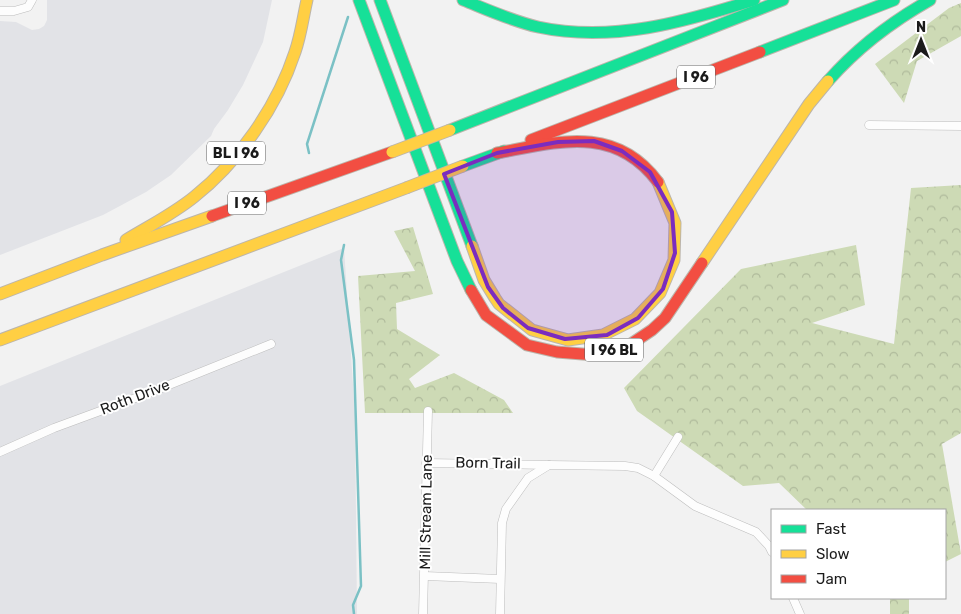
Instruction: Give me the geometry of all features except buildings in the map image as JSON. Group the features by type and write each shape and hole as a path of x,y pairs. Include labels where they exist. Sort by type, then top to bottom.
{"highway":[{"name":"BL I 96","path":"102,255 193,197 228,163 245,142 275,96 287,71 300,32 307,0"},
{"name":"I 96 BL","path":"359,0 457,261 476,300 486,315 527,345 567,354 595,355 625,348 652,330 664,318 809,104 826,82 876,34 930,0"},
{"name":"I 96 BL","path":"380,0 482,275 498,304 513,318 528,328 548,336 569,340 585,340 607,335 625,327 645,312 660,294 667,280 674,260 676,239 674,219 670,205 650,172 637,160 622,151 594,141 558,142 497,154"},
{"path":"463,0 521,23 568,32 599,34 663,26 754,0"},
{"name":"I 96","path":"0,294 102,255 392,152 783,0"},
{"name":"I 96","path":"0,340 497,154 894,0"}],"street":[{"path":"0,11 14,11 30,3"},
{"path":"869,125 961,126"},
{"name":"Roth Drive","path":"0,452 54,428 149,393 271,344"},
{"name":"Mill Stream Lane","path":"423,614 428,410"},
{"path":"654,476 678,437"},
{"name":"Born Trail","path":"426,463 625,466 638,468 654,476 695,506 756,532 771,550"},
{"path":"500,614 502,523 506,509 528,478 549,465"},
{"path":"424,576 500,579"},
{"path":"793,599 800,614"}],"highlighted area":[{"path":"594,141 622,151 650,172 672,212 675,253 663,289 638,318 607,335 565,339 528,328 503,308 488,287 444,174 497,153 558,142"}],"shaded area":[{"path":"47,0 272,0 263,42 243,85 211,136 171,175 146,192 103,215 0,255 0,21 16,22 32,30 39,29 44,26 47,20"},
{"path":"344,248 355,415 357,614 0,614 0,386"}],"green space":[{"path":"961,3 961,36 917,61 904,103 875,64 949,8"},
{"path":"961,185 961,433 942,444 961,554 946,562 946,509 806,509 779,483 743,486 637,411 624,388 741,269 856,245 865,305 812,323 894,344 911,188"},
{"path":"413,227 433,294 396,303 397,329 440,355 409,379 415,388 454,373 504,400 513,413 365,413 358,276 415,271 394,231"},
{"path":"890,599 909,599 909,614 890,614"}],"waterway":[{"path":"309,153 307,144 348,17"},
{"path":"344,245 341,260 354,360 361,586 353,605 354,614"}],"traffic: fast":[{"path":"359,0 457,261 471,290"},
{"path":"380,0 472,246"},
{"path":"463,0 528,25 593,33 648,28 701,16 754,0"},
{"path":"450,130 783,0"},
{"path":"760,52 894,0"},
{"path":"828,81 875,36 930,0"},
{"path":"463,166 504,151"}],"traffic: slow":[{"path":"126,240 186,203 211,183 255,132 278,93 287,73 299,39 307,0"},
{"path":"702,263 809,104 828,81"},
{"path":"392,152 450,130"},
{"path":"406,188 463,166"},
{"path":"472,246 484,280 499,304 532,330 568,340 603,335 635,319 660,293 674,260 675,223 658,182"},
{"path":"0,340 406,188"},
{"path":"0,294 212,216"}],"traffic: jam":[{"path":"531,140 760,52"},
{"path":"497,153 563,142 604,144 623,151 641,164 658,182"},
{"path":"212,216 392,152"},
{"path":"471,290 486,315 527,345 557,352 595,355 625,348 652,330 665,318 702,263"}]}
